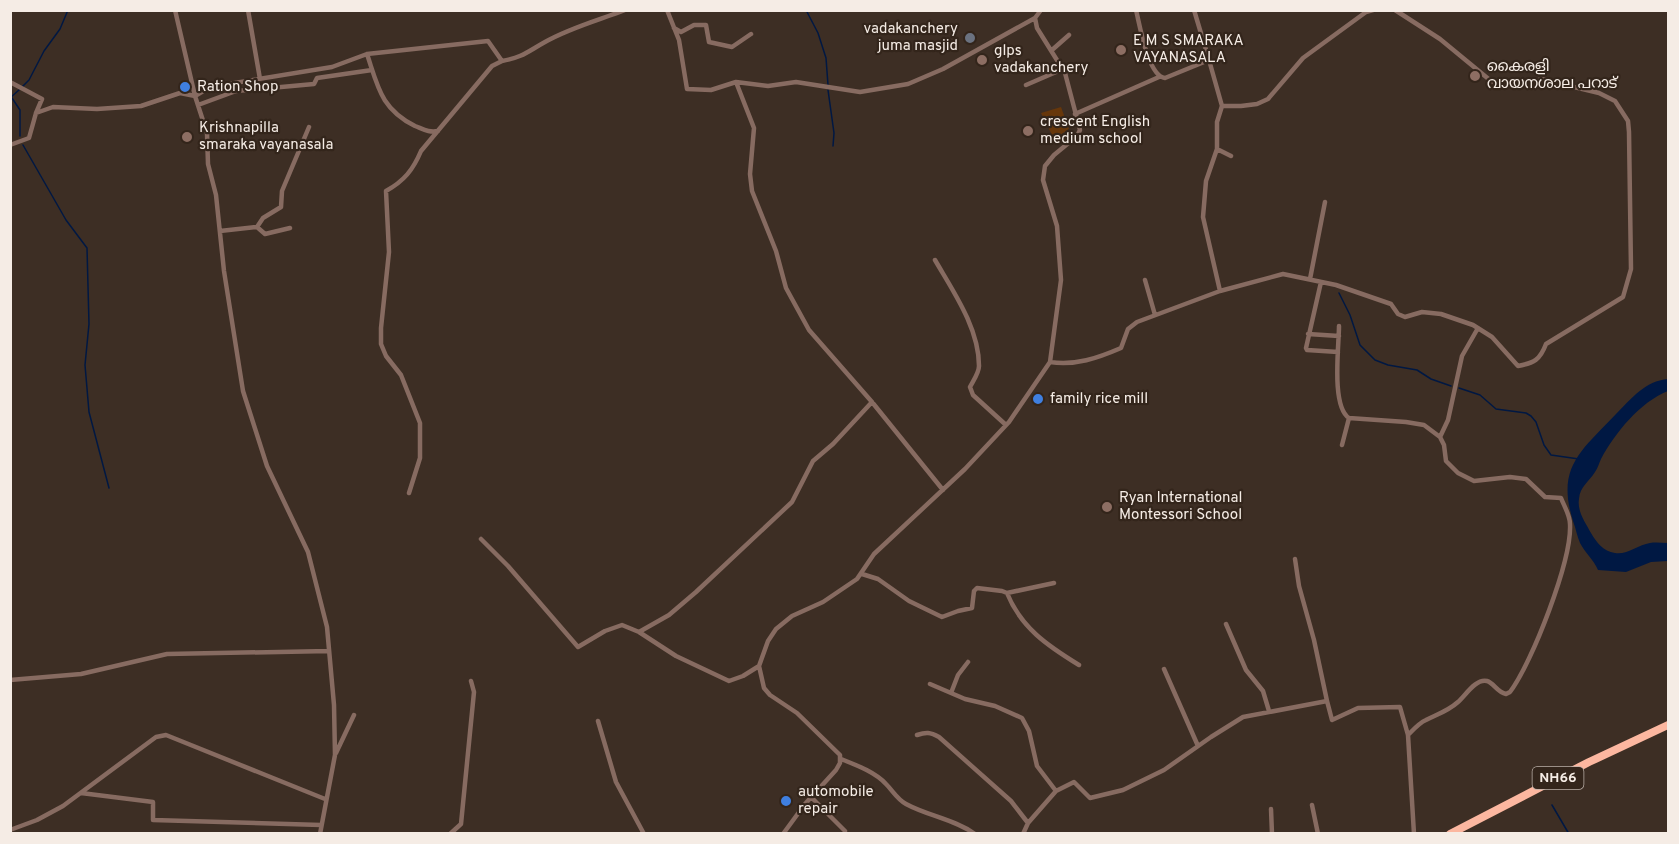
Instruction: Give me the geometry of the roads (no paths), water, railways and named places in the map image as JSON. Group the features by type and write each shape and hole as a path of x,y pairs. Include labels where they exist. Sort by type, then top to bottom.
{"highway":[{"name":"NH66","path":"1453,833 1589,762 1668,725"}],"street":[{"path":"175,10 195,96 207,133 208,164 216,195 224,271 243,390 267,466 308,552 327,627 334,705 335,755 320,834"},
{"path":"248,10 260,79"},
{"path":"409,493 420,458 420,423 401,375 386,356 381,344 389,252 386,191 398,185 414,168 421,151 492,66 501,61 527,55 545,42 625,10"},
{"path":"668,10 679,40 687,89 711,90 736,82 768,86 796,82 860,92 908,84 943,69 1035,18 1041,10"},
{"path":"1136,10 1148,57 1159,77"},
{"path":"1194,10 1222,106 1216,122 1217,149 1206,181 1203,217 1220,291"},
{"path":"1222,106 1257,104 1268,99 1303,58 1366,12 1373,10"},
{"path":"1050,362 1064,364 1099,357 1121,348 1128,329 1137,322 1220,291 1283,274 1336,285 1391,304 1398,314 1405,317 1422,312 1441,314 1478,328 1492,337 1518,366 1533,363 1542,357 1546,344 1623,297 1631,269 1628,121 1615,101 1599,93 1541,79 1528,85 1514,86 1491,81 1440,39 1395,10"},
{"path":"783,834 836,770 841,759 840,754 797,713 770,695 764,688 759,666 768,641 782,622 823,602 862,574 874,554 965,469 1006,425 1050,362 1061,279 1057,226 1043,180 1045,166 1080,130 1063,69 1037,28 1035,18"},
{"path":"674,28 681,32 694,25 706,25 709,42 732,47 751,34"},
{"path":"1052,50 1069,35"},
{"path":"36,113 53,107 97,109 141,106 180,93 195,96 210,87 332,67 367,54 488,41 501,61"},
{"path":"367,54 382,98 390,110 409,123 426,130 438,131"},
{"path":"1075,114 1159,77 1165,78 1209,60"},
{"path":"1026,85 1063,69"},
{"path":"198,105 236,91 314,84 317,78 372,70"},
{"path":"10,82 42,99 29,138 10,145"},
{"path":"736,82 754,128 750,174 752,191 776,251 786,288 809,330 872,402 943,490"},
{"path":"257,227 263,218 281,207 282,191 309,127"},
{"path":"1217,149 1231,156"},
{"path":"1310,279 1325,202"},
{"path":"220,231 257,227 265,234 290,228"},
{"path":"935,260 974,336 979,368 970,387 973,395 1006,425"},
{"path":"1145,280 1155,315"},
{"path":"1321,282 1306,343 1307,350 1338,352"},
{"path":"1339,326 1340,397 1344,414 1349,418 1424,425 1440,437 1444,445 1446,461 1458,473 1474,481 1510,477 1526,479 1545,497 1561,498 1570,525 1559,581 1532,652 1510,692 1502,693 1489,682 1483,681 1472,687 1445,713 1424,720 1408,735"},
{"path":"1440,437 1448,420 1462,356 1478,328"},
{"path":"1308,334 1339,336"},
{"path":"639,632 669,615 792,502 813,461 833,444 872,402"},
{"path":"1342,445 1349,418"},
{"path":"481,539 508,566 578,647 605,631 622,625 639,632 676,656 729,681 759,666"},
{"path":"1295,560 1299,586 1332,720 1358,708 1401,707 1408,735 1414,834"},
{"path":"862,574 878,579 909,602 942,617 972,608 974,591 977,588"},
{"path":"975,582 977,588"},
{"path":"977,588 1007,593 1054,583"},
{"path":"1007,593 1011,603 1039,639 1079,665"},
{"path":"1226,624 1246,670 1263,691 1269,711"},
{"path":"10,681 81,674 167,654 329,651"},
{"path":"951,693 958,675 968,662"},
{"path":"1164,669 1198,746"},
{"path":"453,833 461,824 474,692 471,681"},
{"path":"930,684 964,699 995,705 1022,718 1029,731 1037,766 1056,791"},
{"path":"1023,834 1028,823 1056,791 1074,782 1090,798 1124,790 1164,770 1243,717 1327,701"},
{"path":"335,755 354,715"},
{"path":"598,721 616,782 644,834"},
{"path":"917,735 924,732 939,737 1011,801 1028,823"},
{"path":"10,830 37,820 63,806 156,737 166,735 326,799"},
{"path":"841,759 878,778 902,802 963,826 975,834"},
{"path":"81,793 153,802 153,820 321,825"},
{"path":"812,798 845,831"},
{"path":"1312,804 1318,834"},
{"path":"1271,809 1272,834"}],"water":[{"path":"1668,379 1668,391 1638,410 1613,439 1581,491 1579,503 1586,525 1604,548 1619,553 1650,543 1668,543 1668,561 1651,562 1626,572 1598,570 1580,543 1573,521 1568,487 1570,473 1575,461 1592,439 1633,396 1652,383"}],"waterway":[{"path":"22,87 29,80 44,51 60,29 68,10"},
{"path":"806,10 818,33 826,58 828,85"},
{"path":"10,98 19,90"},
{"path":"828,90 834,133 833,146"},
{"path":"12,98 20,110 20,136"},
{"path":"23,145 66,220 87,248 89,324 85,365 89,412 109,488"},
{"path":"1339,293 1350,315 1360,345 1375,360 1388,365 1417,370 1431,379 1451,386"},
{"path":"1459,388 1480,395 1496,409 1526,413 1536,422 1544,445 1551,455 1579,459"},
{"path":"1552,805 1569,834"}],"place":[{"name":"vadakanchery juma masjid","path":"970,38"},
{"name":"E M S SMARAKA VAYANASALA","path":"1121,50"},
{"name":"glps vadakanchery","path":"982,60"},
{"name":"കൈരളി വായനശാല പറാട്","path":"1475,76"},
{"name":"Ration Shop","path":"185,87"},
{"name":"crescent English medium school","path":"1028,131"},
{"name":"Krishnapilla smaraka vayanasala","path":"187,137"},
{"name":"family rice mill","path":"1038,399"},
{"name":"Ryan International Montessori School","path":"1107,507"},
{"name":"automobile repair","path":"786,801"}]}
